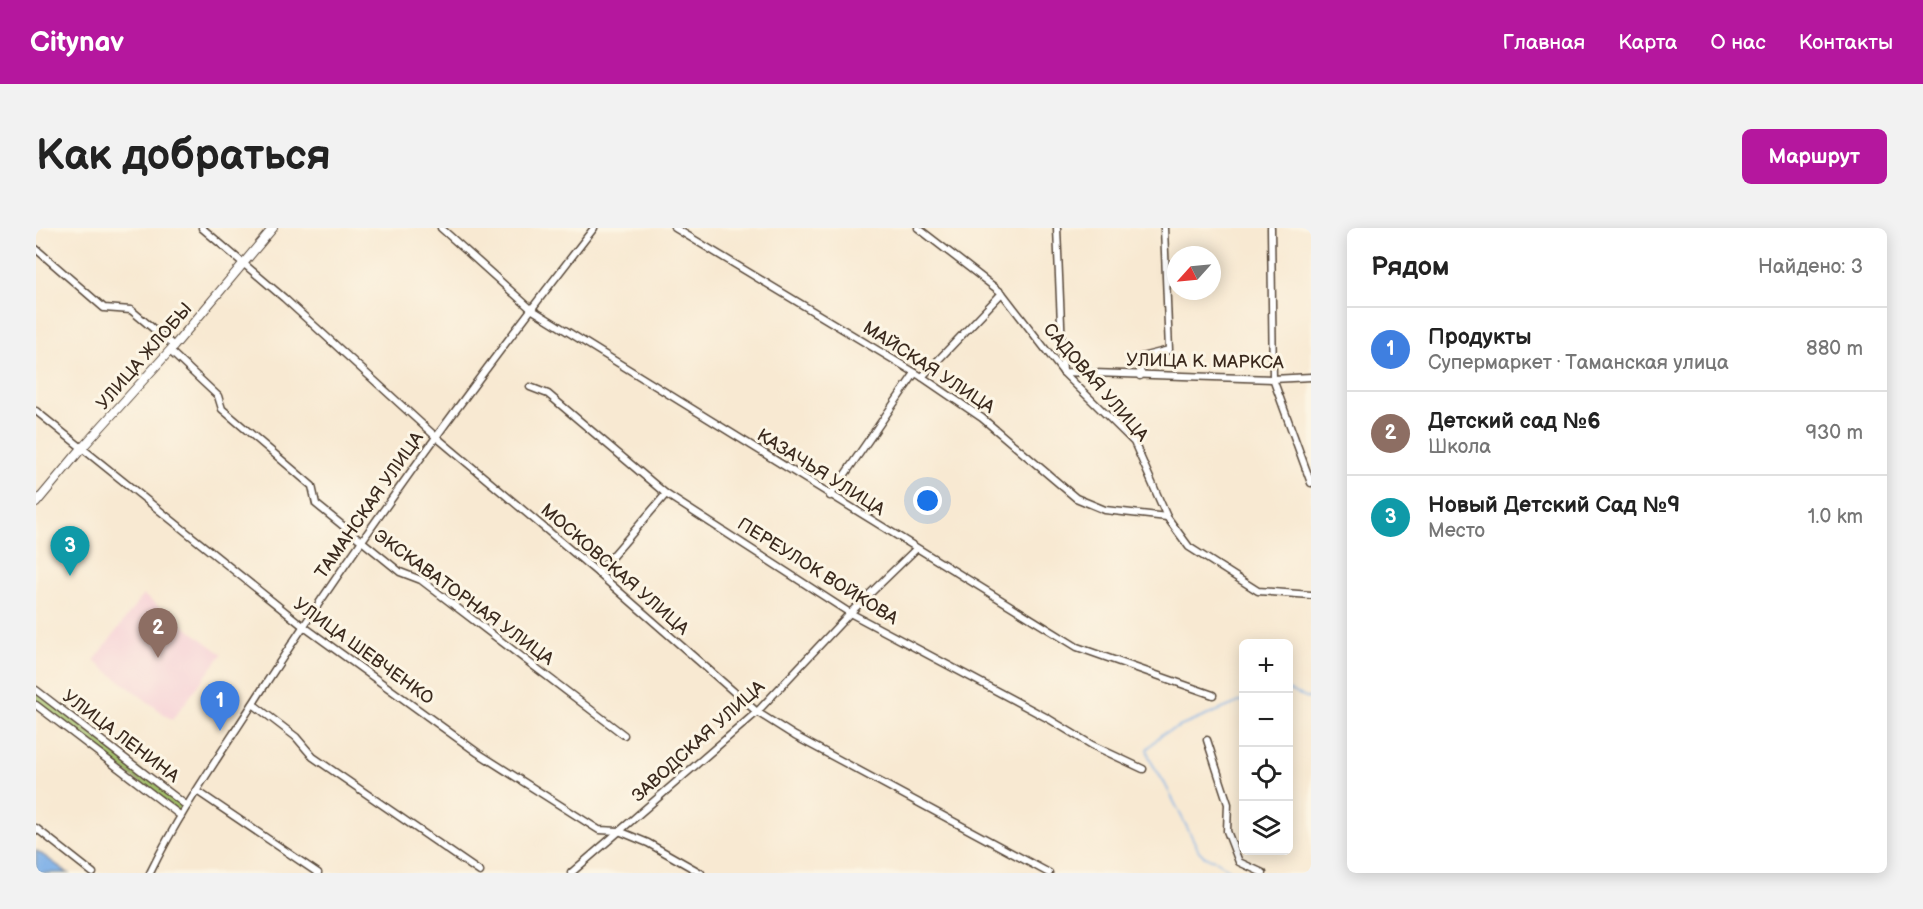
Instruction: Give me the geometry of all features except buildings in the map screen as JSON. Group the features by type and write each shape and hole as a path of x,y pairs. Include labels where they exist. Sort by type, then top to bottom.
{"street":[{"name":"МОСКОВСКАЯ УЛИЦА","path":"202,228 243,262 435,436 598,573 757,712 795,736 1049,873"},
{"name":"УЛИЦА ЖЛОБЫ","path":"36,503 82,448 172,349 273,228"},
{"name":"КАЗАЧЬЯ УЛИЦА","path":"441,228 531,309 1077,647 1213,694"},
{"name":"ТАМАНСКАЯ УЛИЦА","path":"150,873 187,806 303,626 362,540 435,436 594,228"},
{"name":"МАЙСКАЯ УЛИЦА","path":"675,228 919,375 982,418 1076,498 1105,510 1167,517"},
{"name":"САДОВАЯ УЛИЦА","path":"918,228 1002,293 1063,372 1134,442 1167,517 1189,547 1257,591 1311,595"},
{"path":"1058,228 1063,372"},
{"path":"1140,376 1141,357 1169,350 1164,228"},
{"path":"1271,228 1273,379 1311,483"},
{"name":"ЭКСКАВАТОРНАЯ УЛИЦА","path":"36,249 104,308 131,310 218,396 222,408 312,486 316,504 400,572 421,580 624,735"},
{"path":"830,496 919,375 1002,293"},
{"name":"УЛИЦА К. МАРКСА","path":"1063,372 1273,379 1311,377"},
{"name":"ПЕРЕУЛОК ВОЙКОВА","path":"530,387 548,394 666,494 850,613 1049,719 1092,745 1143,769"},
{"name":"УЛИЦА ШЕВЧЕНКО","path":"36,411 303,626 478,753 599,830 619,831 648,843 700,873"},
{"path":"598,573 666,494"},
{"name":"ЗАВОДСКАЯ УЛИЦА","path":"571,873 757,712 850,613 916,549"},
{"name":"УЛИЦА ЛЕНИНА","path":"36,690 187,806"},
{"path":"253,704 296,737 314,758 480,873"},
{"name":"УЛИЦА ЛЕНИНА","path":"36,705 181,816"},
{"path":"1207,740 1228,804 1227,831 1239,862 1263,873"},
{"path":"197,791 318,873"},
{"path":"36,828 93,873"}],"shaded area":[{"path":"143,595 222,654 172,720 94,661"}],"green space":[{"path":"36,689 185,806 181,814 36,704"}],"water":[{"path":"36,850 68,873 36,873"}],"waterway":[{"path":"1293,692 1311,699"},
{"path":"1232,873 1218,861 1205,857 1199,851 1165,784 1150,760 1147,749 1162,734 1239,702"}],"place":[{"name":"Новый Детский Сад №9","path":"70,576"},
{"name":"Детский сад №6","path":"158,658"},
{"name":"Продукты","path":"220,731"}]}
